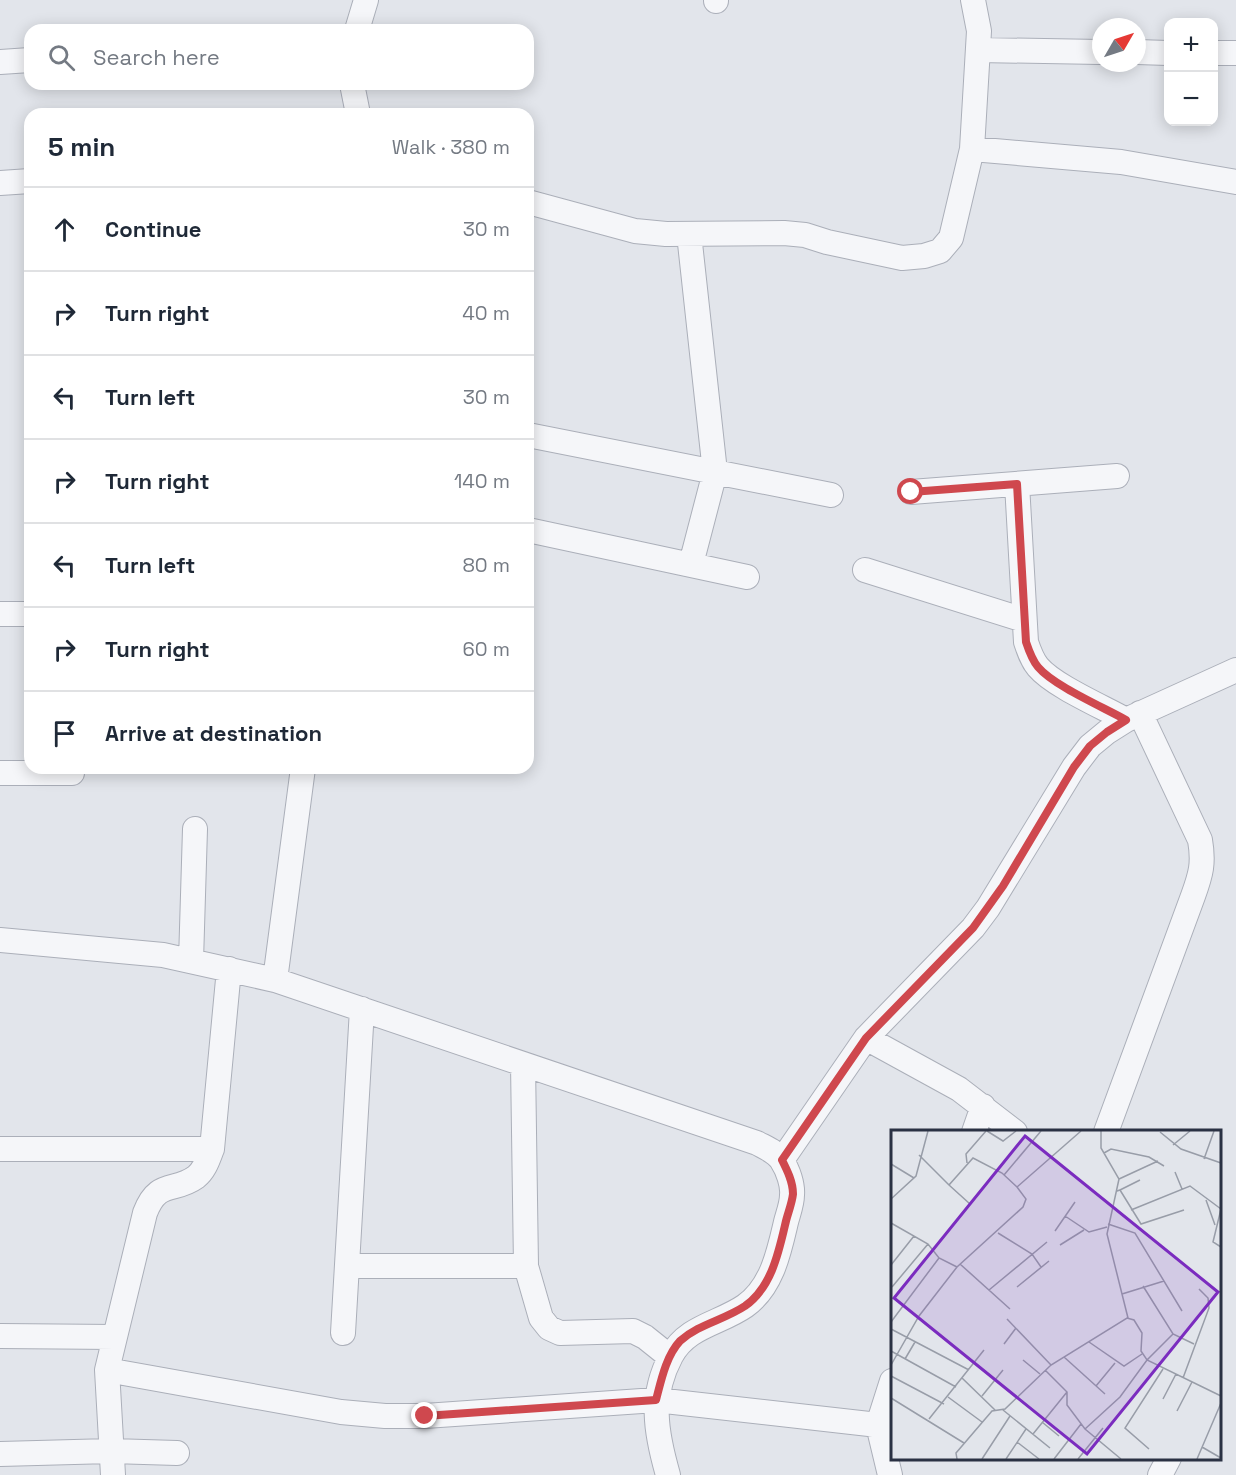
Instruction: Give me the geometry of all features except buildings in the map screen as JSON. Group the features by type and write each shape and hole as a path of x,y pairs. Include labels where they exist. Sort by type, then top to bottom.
{"street":[{"path":"359,24 366,0"},
{"path":"534,204 634,231 666,234 794,234 902,258 924,256 940,251 951,238 972,149 979,31 973,0"},
{"path":"978,50 1092,52"},
{"path":"1146,52 1164,53"},
{"path":"1218,53 1236,54"},
{"path":"0,62 24,60"},
{"path":"353,90 357,108"},
{"path":"972,149 1121,162 1236,182"},
{"path":"0,183 24,181"},
{"path":"689,234 715,472 691,564"},
{"path":"534,436 831,495"},
{"path":"911,492 1117,476"},
{"path":"1017,484 1024,620 1026,642 1030,653 1038,667 1051,679 1133,717 1200,840 1203,858 1201,874 1106,1130"},
{"path":"534,531 747,577"},
{"path":"865,570 1024,620"},
{"path":"0,614 24,614"},
{"path":"782,1160 866,1038 973,928 1003,886 1074,767 1090,746 1107,732 1133,717 1236,670"},
{"path":"0,773 24,773"},
{"path":"275,980 302,774"},
{"path":"191,961 195,829"},
{"path":"0,940 163,956 275,980 757,1143 774,1153 782,1160 789,1175 793,1194 778,1255 768,1278 757,1294 744,1306 693,1331 679,1343 670,1357 656,1400 657,1425 668,1475"},
{"path":"112,1463 107,1370 150,1198 162,1190 195,1178 204,1168 212,1149 229,969"},
{"path":"343,1334 362,1009"},
{"path":"866,1038 939,1077 983,1106 1014,1130"},
{"path":"523,1064 526,1266 541,1318 549,1328 560,1333 633,1331 645,1337 670,1357"},
{"path":"974,1130 983,1106"},
{"path":"0,1149 212,1149"},
{"path":"348,1266 526,1266"},
{"path":"0,1336 115,1337"},
{"path":"107,1370 341,1412 385,1416 425,1416 656,1400 878,1425"},
{"path":"890,1475 878,1425 891,1384"},
{"path":"0,1454 112,1463 177,1453"},
{"path":"1160,1475 1168,1460"}],"route":[{"path":"425,1416 656,1400 670,1357 679,1343 693,1331 744,1306 757,1294 768,1278 778,1255 793,1194 789,1175 782,1160 850,1060 866,1038 973,928 1003,886 1074,767 1090,746 1126,720 1051,679 1038,667 1030,653 1026,642 1017,484 911,492"}]}
